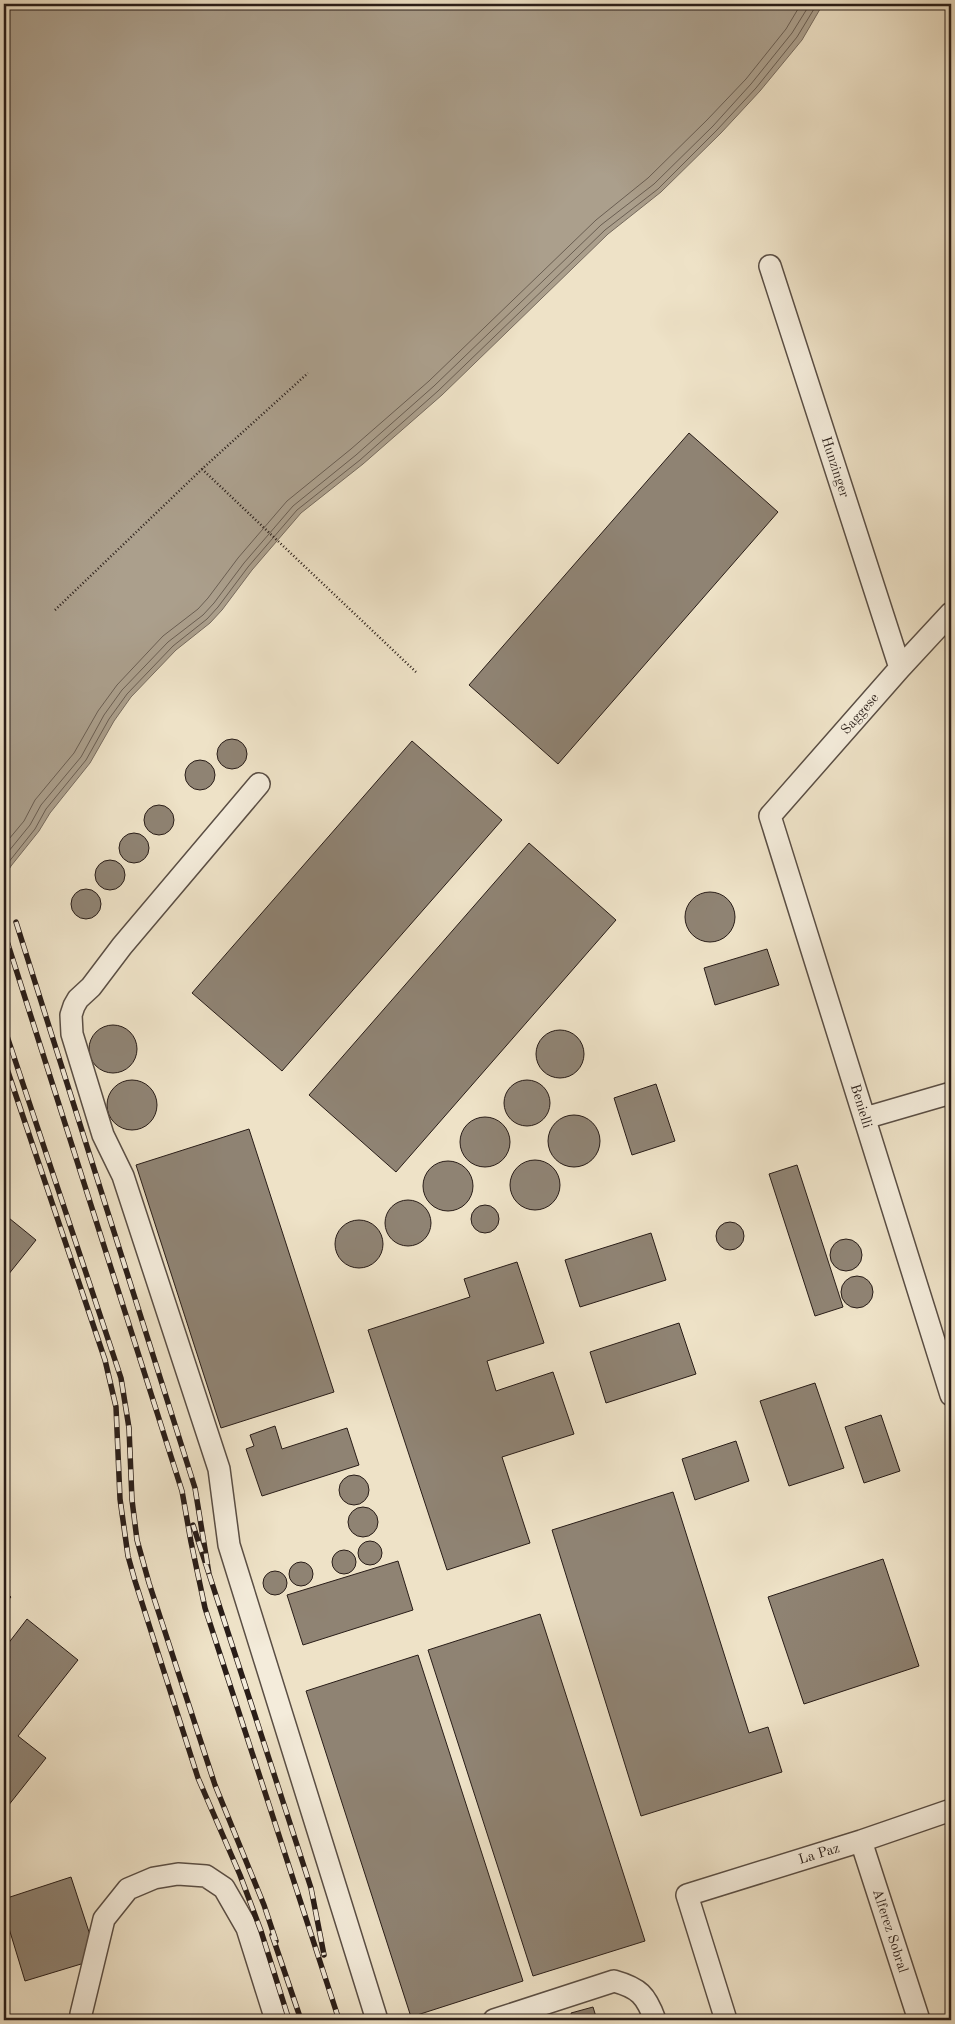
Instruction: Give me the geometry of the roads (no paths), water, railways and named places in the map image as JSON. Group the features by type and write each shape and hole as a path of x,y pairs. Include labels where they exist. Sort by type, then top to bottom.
{"street":[{"name":"Hunzinger","path":"770,266 900,668"},
{"name":"Saggese","path":"770,816 951,613"},
{"path":"259,784 122,946 91,987 78,999 71,1015 72,1034 103,1136 123,1176 219,1468 229,1545 377,2020"},
{"name":"Benielli","path":"770,816 950,1386"},
{"path":"864,1118 951,1092"},
{"name":"La Paz","path":"726,2020 687,1895 861,1841 951,1810"},
{"name":"Alferez Sobral","path":"861,1841 919,2020"},
{"path":"82,2020 81,2014 104,1919 128,1889 154,1878 178,1874 206,1876 224,1888 247,1928 276,2020"},
{"path":"494,2020 614,1981 632,1986 645,1997 655,2020"}],"water":[{"path":"4,4 823,4 802,40 760,91 721,133 661,192 608,234 442,395 363,464 301,513 210,623 176,650 131,697 114,721 90,763 50,813 4,878"}],"railway":[{"path":"16,922 195,1488 209,1574 193,1525"},
{"path":"6,938 182,1491 205,1608 339,2020"},
{"path":"4,1027 121,1378 129,1428 132,1500 137,1540 149,1583 215,1785 264,1905 276,1941"},
{"path":"4,1060 105,1360 116,1407 120,1499 128,1556 135,1581 198,1778 240,1875 261,1931 289,2020"},
{"path":"209,1574 311,1888 324,1955"},
{"path":"272,1935 301,2020"}]}
